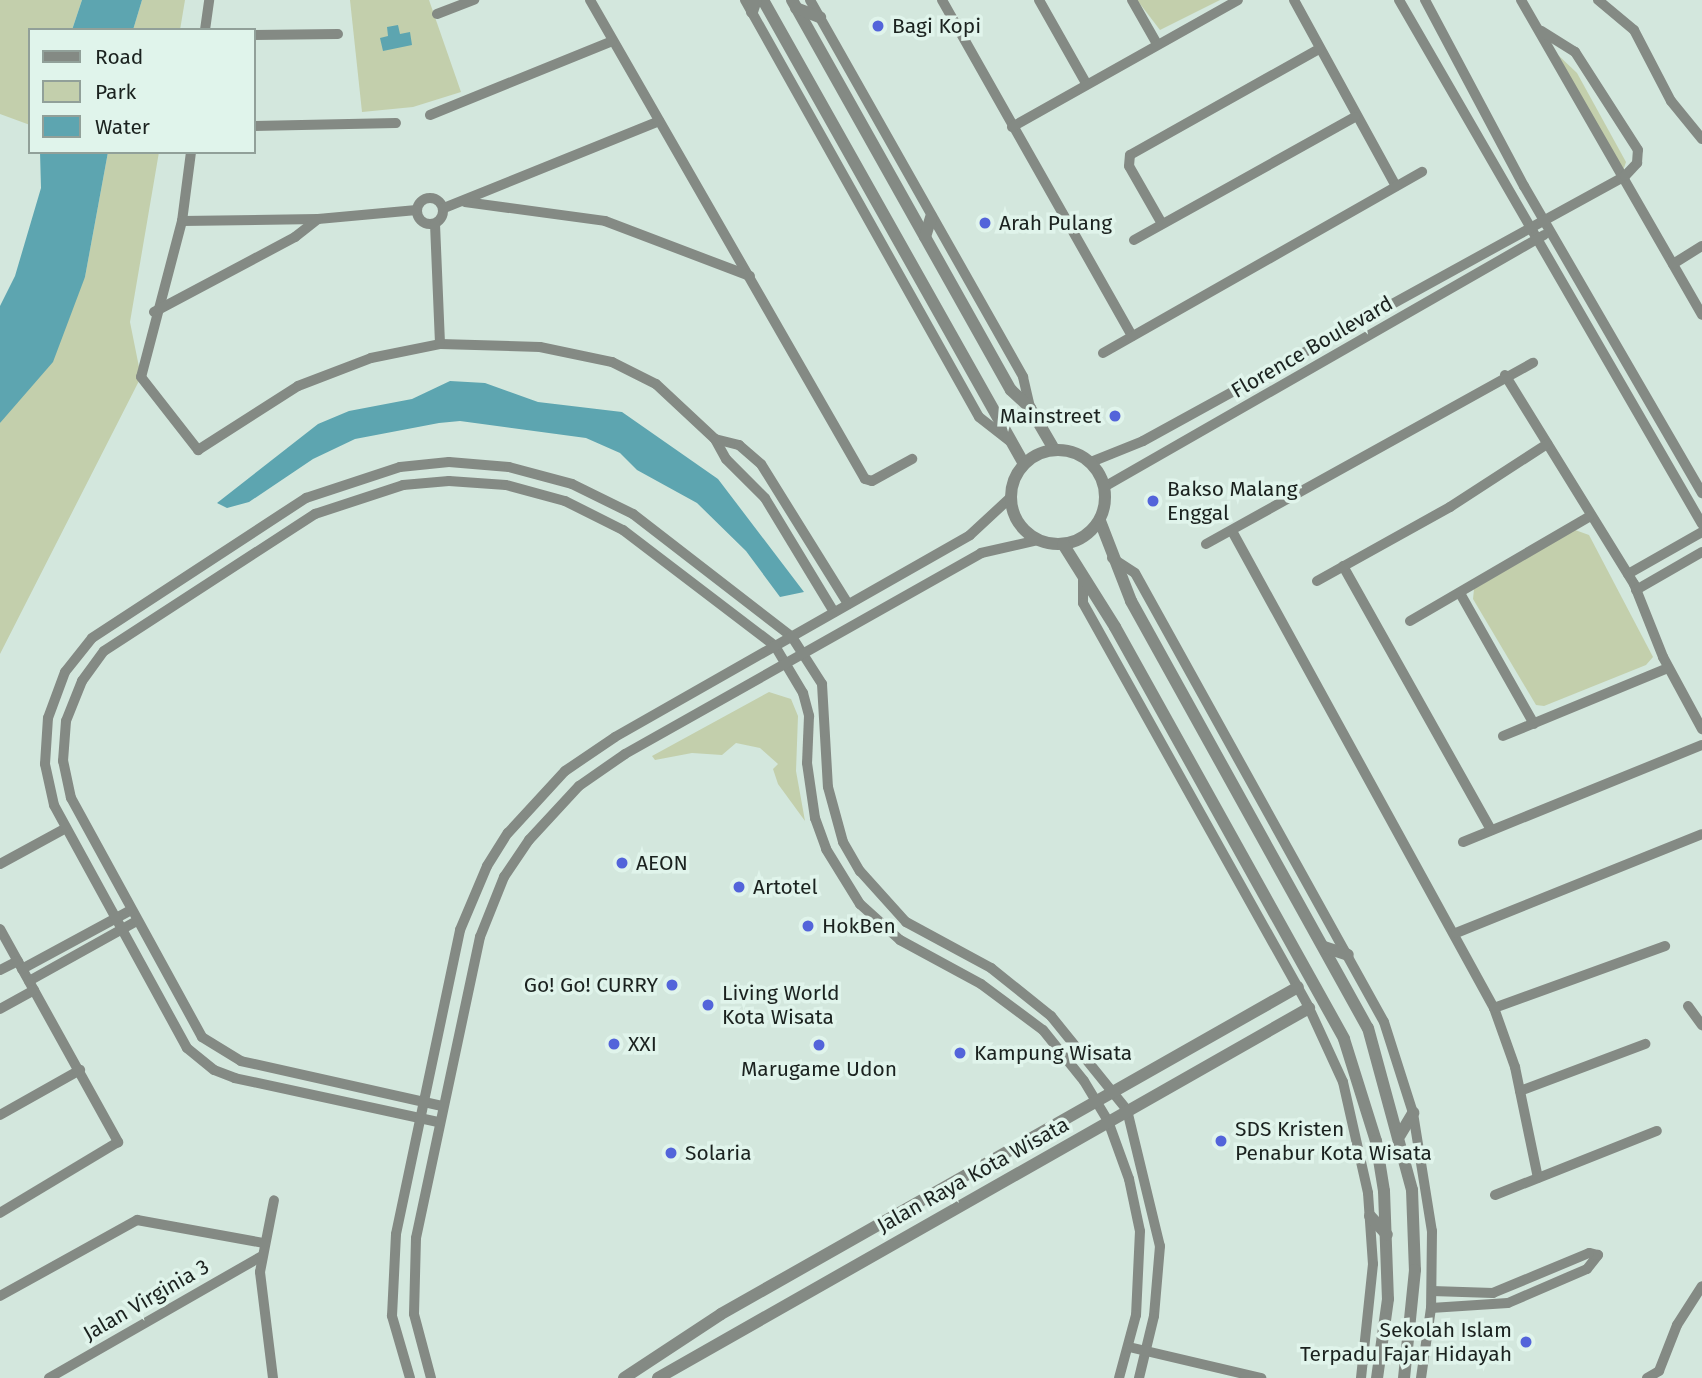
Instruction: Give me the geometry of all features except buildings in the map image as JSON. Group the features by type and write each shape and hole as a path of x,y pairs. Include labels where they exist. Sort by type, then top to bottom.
{"street":[{"path":"205,28 209,0"},
{"path":"438,14 474,0"},
{"path":"590,0 865,479 873,481 912,459"},
{"path":"745,0 754,6 979,416 1010,440"},
{"path":"763,0 1024,464"},
{"path":"810,0 1023,377 1030,408"},
{"path":"942,0 1132,336"},
{"path":"1039,0 1086,83"},
{"path":"1132,0 1157,44"},
{"path":"1012,127 1086,83 1238,0"},
{"path":"1294,0 1355,117 1396,186"},
{"path":"1399,0 1702,524"},
{"path":"1425,0 1548,218 1551,231 1702,493"},
{"path":"1521,0 1625,176 1702,315"},
{"path":"1598,0 1634,30 1671,101 1702,139"},
{"path":"794,4 820,18"},
{"path":"794,4 1011,390 1030,408 1054,449 1091,463 1104,487 1100,521 1112,558 1181,694 1367,1028 1400,1135 1412,1190 1413,1302 1404,1378"},
{"path":"1541,31 1574,52 1638,150 1637,163 1625,176"},
{"path":"256,35 338,34"},
{"path":"430,115 612,41"},
{"path":"1161,222 1129,166 1130,155 1319,49"},
{"path":"1687,118 1702,116"},
{"path":"1134,240 1161,222 1355,117"},
{"path":"440,344 435,223 443,208 465,202 659,121"},
{"path":"256,126 396,123"},
{"path":"191,154 182,221 154,312 141,377 202,452 298,386 372,358 440,344 540,347 612,362 656,384 715,439 765,498 834,612"},
{"path":"1103,353 1422,172"},
{"name":"Florence Boulevard","path":"1091,463 1155,434 1530,223 1548,218 1625,176"},
{"path":"182,221 318,219 417,209 430,198 443,208"},
{"path":"465,202 604,221 750,276"},
{"path":"417,209 426,224 435,223"},
{"path":"925,237 931,217"},
{"path":"154,312 295,237 318,219"},
{"name":"Florence Boulevard","path":"1104,487 1551,231"},
{"path":"1673,264 1702,246"},
{"path":"1206,544 1505,374 1533,363"},
{"path":"1505,374 1588,517 1628,574 1668,668 1702,729"},
{"path":"715,439 738,445 761,464 848,604"},
{"path":"1317,581 1450,507 1547,444"},
{"path":"410,1378 392,1316 390,1280 418,1118 460,930 487,866 508,833 565,771 605,743 970,535 1011,497 1024,464 1054,449"},
{"path":"438,1122 214,1070 187,1048 66,828 44,764 48,718 65,672 92,638 306,498 353,479 449,463 509,467 572,485 633,514 792,636 822,684 827,713 826,763 834,813 860,871 906,922 1023,991 1083,1049 1127,1110 1160,1246 1148,1353 1139,1378"},
{"path":"442,1105 223,1055 202,1037 71,798 63,761 66,721 82,681 104,651 337,505 403,485 449,481 506,485 565,501 623,530 775,646 789,666 809,716 807,763 815,818 826,849 860,904 900,940 981,984 1043,1030 1108,1121 1129,1179 1140,1231 1141,1273 1129,1347 1119,1378"},
{"path":"1011,497 1018,522 1038,540"},
{"path":"1410,621 1461,595 1588,517"},
{"path":"431,1378 420,1348 411,1280 438,1122 480,937 505,877 542,823 579,786 625,754 789,666 832,638 981,553 1038,540 1063,544 1079,539 1100,521"},
{"path":"1233,531 1456,933 1494,1008 1520,1091 1538,1178"},
{"path":"1628,574 1702,532"},
{"path":"1063,544 1083,580 1115,627 1344,1039 1376,1141 1387,1235 1388,1299 1377,1378"},
{"path":"1636,590 1702,552"},
{"path":"1112,558 1135,573 1384,1022 1413,1113 1432,1231 1431,1308 1422,1378"},
{"path":"1343,566 1492,830"},
{"path":"1083,580 1083,603 1298,987 1350,1106 1370,1216 1371,1309 1361,1378"},
{"path":"1461,595 1534,724"},
{"path":"1503,736 1668,668"},
{"path":"1463,842 1702,745"},
{"path":"0,864 66,828"},
{"path":"1456,933 1702,834"},
{"path":"0,970 20,965 115,919 134,915"},
{"path":"0,1009 32,985 121,930 134,915"},
{"path":"0,929 118,1142 0,1213"},
{"path":"1494,1008 1665,946"},
{"path":"1324,947 1348,955"},
{"path":"1116,1092 1298,987"},
{"path":"1688,1006 1702,1025"},
{"name":"Jalan Raya Kota Wisata","path":"658,1378 1309,1008"},
{"path":"1520,1091 1645,1044"},
{"path":"0,1115 80,1070"},
{"name":"Jalan Raya Kota Wisata","path":"624,1378 694,1329 1116,1092"},
{"path":"1400,1135 1413,1113"},
{"path":"1495,1195 1657,1131"},
{"path":"273,1378 262,1256 274,1199"},
{"path":"1370,1216 1387,1235"},
{"path":"0,1296 137,1220 263,1243"},
{"path":"1431,1308 1508,1303 1556,1286 1592,1266 1598,1255 1589,1253 1493,1293 1432,1291"},
{"name":"Jalan Virginia 3","path":"49,1378 262,1256"},
{"path":"788,1277 799,1296"},
{"path":"1647,1378 1659,1371 1677,1325 1702,1286"},
{"path":"1388,1299 1413,1302"},
{"path":"1129,1347 1261,1378"}],"green space":[{"path":"0,0 82,0 73,28 28,28 28,124 0,114"},
{"path":"142,0 185,0 180,28 134,28"},
{"path":"350,0 429,0 461,92 413,107 362,112"},
{"path":"1137,0 1220,0 1160,30"},
{"path":"1558,55 1577,73 1626,162 1622,174"},
{"path":"108,154 159,154 130,322 141,377 0,654 0,423 85,277"},
{"path":"1575,530 1589,535 1653,657 1646,665 1544,706 1536,705 1473,599 1474,589"},
{"path":"769,692 791,699 798,716 796,771 805,821 778,784 773,769 778,764 760,748 736,743 722,755 692,753 655,760 652,756"}],"water":[{"path":"82,0 142,0 134,28 73,28"},
{"path":"398,25 400,34 410,32 412,45 383,51 380,38 388,36 387,27"},
{"path":"40,154 108,154 85,277 53,362 0,423 0,306 15,276 41,188"},
{"path":"450,381 485,383 538,402 622,412 718,479 804,592 780,597 746,551 697,503 637,470 620,453 586,438 460,421 439,423 355,439 313,459 249,502 227,508 217,503 318,424 349,411 412,399"}],"place":[{"name":"Bagi Kopi","path":"878,26"},
{"name":"Arah Pulang","path":"985,223"},
{"name":"Mainstreet","path":"1115,416"},
{"name":"Bakso Malang Enggal","path":"1153,501"},
{"name":"AEON","path":"622,863"},
{"name":"Artotel","path":"739,887"},
{"name":"HokBen","path":"808,926"},
{"name":"Go! Go! CURRY","path":"672,985"},
{"name":"Living World Kota Wisata","path":"708,1005"},
{"name":"XXI","path":"614,1044"},
{"name":"Marugame Udon","path":"819,1045"},
{"name":"Kampung Wisata","path":"960,1053"},
{"name":"SDS Kristen Penabur Kota Wisata","path":"1221,1141"},
{"name":"Solaria","path":"671,1153"},
{"name":"Sekolah Islam Terpadu Fajar Hidayah","path":"1526,1342"}]}
